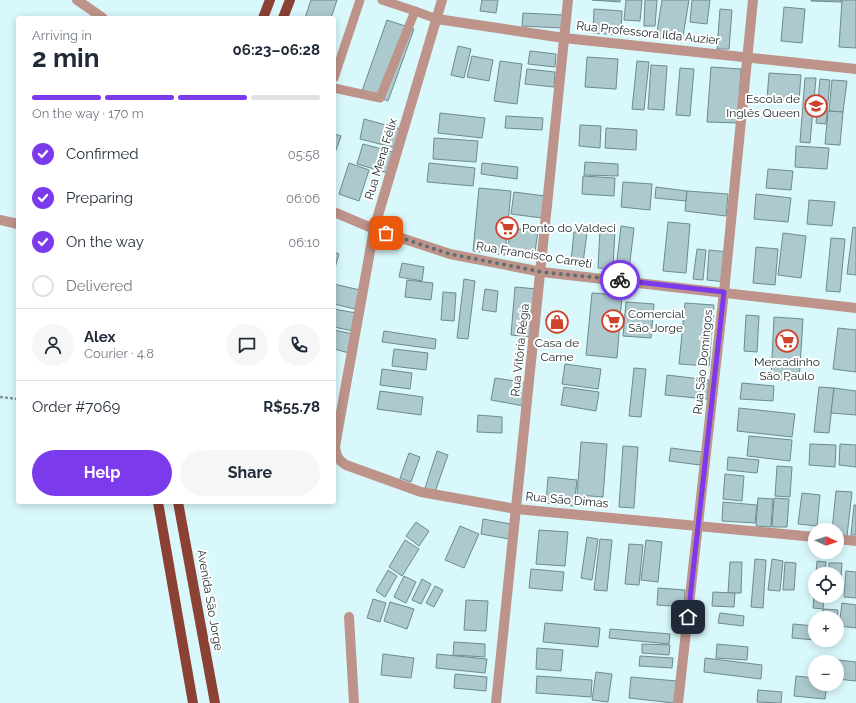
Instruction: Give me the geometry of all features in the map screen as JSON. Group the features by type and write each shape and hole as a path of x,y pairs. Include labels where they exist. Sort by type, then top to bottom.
{"main road":[{"path":"264,16 270,0"},
{"path":"284,16 290,0"},
{"path":"158,504 193,703"},
{"name":"Avenida São Jorge","path":"178,504 215,703"}],"street":[{"path":"77,0 100,16"},
{"name":"Rua Mena Félix","path":"336,440 374,229 442,0"},
{"name":"Rua Vitória Régia","path":"496,703 542,272 568,0"},
{"name":"Rua São Domingos","path":"678,703 724,292 753,0"},
{"name":"Rua Professora Ilda Auzier","path":"437,18 564,38 856,68"},
{"name":"Rua Francisco Carreti","path":"336,213 374,229 450,254 542,272 856,308"},
{"path":"0,220 16,224"},
{"name":"Rua São Dimas","path":"336,455 340,461 346,465 421,492 516,509 808,536"},
{"path":"844,540 856,541"},
{"path":"349,617 354,703"}],"lane":[{"path":"336,72 360,0"},
{"path":"382,0 437,18"},
{"path":"336,88 380,98 415,11"}],"path":[{"path":"0,398 16,399"}],"building":[{"path":"311,0 337,0 332,16 306,16"},
{"path":"482,0 498,0 496,13 480,11"},
{"path":"592,0 620,0 620,2"},
{"path":"626,0 642,0 640,21 624,20"},
{"path":"645,0 657,0 655,26 644,26"},
{"path":"662,0 689,0 682,42 656,38"},
{"path":"692,0 710,0 707,24 690,22"},
{"path":"841,0 841,2 811,1"},
{"path":"842,0 856,0 856,48 839,47"},
{"path":"784,7 805,9 802,43 781,41"},
{"path":"594,9 622,11 621,35 593,33"},
{"path":"720,9 732,10 729,49 717,49"},
{"path":"523,13 563,15 562,28 522,26"},
{"path":"387,20 414,29 388,101 362,91"},
{"path":"458,46 471,49 464,78 451,75"},
{"path":"530,51 556,54 555,67 528,64"},
{"path":"472,56 493,60 489,81 467,77"},
{"path":"587,57 618,59 616,89 585,87"},
{"path":"500,61 522,64 517,104 494,101"},
{"path":"637,61 649,62 644,110 632,109"},
{"path":"651,65 667,66 664,110 648,109"},
{"path":"711,67 741,69 738,123 707,122"},
{"path":"680,68 694,69 690,116 676,115"},
{"path":"527,69 555,72 554,87 525,84"},
{"path":"769,73 801,75 799,101 767,99"},
{"path":"805,78 816,78 810,143 800,142"},
{"path":"820,79 830,80 826,124 816,123"},
{"path":"832,80 847,81 843,112 829,111"},
{"path":"828,111 843,112 840,145 825,144"},
{"path":"440,113 485,118 482,138 438,133"},
{"path":"506,116 543,118 542,130 505,128"},
{"path":"364,119 401,129 396,148 360,139"},
{"path":"580,125 601,126 600,148 579,146"},
{"path":"606,128 637,130 636,150 605,148"},
{"path":"336,135 341,136 336,150"},
{"path":"434,138 478,141 476,162 433,159"},
{"path":"363,144 393,152 388,173 357,164"},
{"path":"796,146 829,148 827,169 795,167"},
{"path":"585,162 618,164 618,176 584,175"},
{"path":"349,163 369,170 359,201 339,194"},
{"path":"429,163 475,168 473,186 427,182"},
{"path":"482,163 518,167 517,179 481,174"},
{"path":"768,169 793,171 791,190 766,188"},
{"path":"583,176 615,178 614,196 582,194"},
{"path":"623,182 652,184 650,210 621,207"},
{"path":"656,187 687,191 686,201 655,198"},
{"path":"479,188 511,191 505,255 473,251"},
{"path":"687,191 728,194 726,216 685,211"},
{"path":"514,192 545,196 542,218 511,214"},
{"path":"756,194 791,198 788,222 754,219"},
{"path":"809,200 835,202 832,226 807,224"},
{"path":"668,222 690,224 686,273 663,271"},
{"path":"621,226 634,228 629,270 616,269"},
{"path":"853,227 856,228 856,275 847,274"},
{"path":"510,228 538,231 535,252 508,249"},
{"path":"600,229 615,230 613,269 598,268"},
{"path":"574,232 587,233 583,263 571,261"},
{"path":"783,233 806,236 801,278 778,275"},
{"path":"831,238 845,239 840,292 826,291"},
{"path":"756,247 778,249 775,285 753,283"},
{"path":"697,249 706,250 703,280 693,279"},
{"path":"709,250 728,252 725,282 707,280"},
{"path":"336,253 339,254 336,264"},
{"path":"402,263 424,267 422,281 399,277"},
{"path":"464,279 475,281 468,339 457,338"},
{"path":"407,280 433,283 431,300 405,297"},
{"path":"336,284 360,290 355,309 336,304"},
{"path":"515,287 537,289 532,337 511,335"},
{"path":"485,289 498,291 496,312 482,310"},
{"path":"443,292 456,293 454,321 441,320"},
{"path":"592,293 622,295 617,358 586,355"},
{"path":"626,302 654,304 651,338 623,336"},
{"path":"685,303 714,305 709,366 679,364"},
{"path":"336,309 356,313 353,331 336,327"},
{"path":"746,315 759,316 757,352 744,351"},
{"path":"774,317 803,319 799,381 771,379"},
{"path":"838,328 856,330 856,372 833,369"},
{"path":"336,330 353,334 349,353 336,350"},
{"path":"384,331 436,339 435,349 382,342"},
{"path":"394,349 428,353 426,370 392,366"},
{"path":"565,364 601,369 598,389 562,384"},
{"path":"634,368 646,369 641,417 629,416"},
{"path":"382,369 412,373 410,389 380,385"},
{"path":"667,375 709,380 707,399 665,395"},
{"path":"495,378 528,383 524,406 491,400"},
{"path":"742,383 774,386 773,401 740,399"},
{"path":"564,387 599,392 596,411 561,405"},
{"path":"819,387 834,388 829,433 814,432"},
{"path":"834,388 856,391 856,415 831,413"},
{"path":"380,391 423,397 421,415 377,409"},
{"path":"739,408 795,414 792,437 737,431"},
{"path":"478,415 502,417 502,433 477,432"},
{"path":"749,436 792,440 790,461 747,456"},
{"path":"581,442 607,444 603,497 577,495"},
{"path":"810,444 836,445 835,467 809,465"},
{"path":"840,444 856,445 856,467 839,465"},
{"path":"623,446 638,447 634,508 619,507"},
{"path":"671,448 702,452 700,465 669,461"},
{"path":"437,451 448,455 435,492 425,488"},
{"path":"409,453 420,457 411,482 400,478"},
{"path":"728,457 759,460 757,473 727,470"},
{"path":"777,466 792,467 790,497 775,496"},
{"path":"725,474 744,476 742,501 723,499"},
{"path":"548,477 577,480 574,506 546,503"},
{"path":"836,491 852,492 847,536 844,536 844,523 833,523"},
{"path":"802,493 820,495 817,523 808,523 808,525 798,524"},
{"path":"758,498 773,499 771,527 756,526"},
{"path":"774,498 789,499 787,527 772,527"},
{"path":"723,502 757,505 755,523 722,521"},
{"path":"854,505 856,505 856,535 851,535"},
{"path":"483,519 511,524 509,539 481,534"},
{"path":"416,522 429,531 419,546 406,536"},
{"path":"460,526 479,534 464,568 445,560"},
{"path":"539,530 568,532 565,566 536,564"},
{"path":"587,537 598,539 592,580 581,578"},
{"path":"600,539 612,540 607,591 594,590"},
{"path":"405,540 419,549 402,576 389,567"},
{"path":"646,540 662,542 658,582 641,580"},
{"path":"629,544 643,545 639,585 625,584"},
{"path":"755,559 766,560 763,608 751,607"},
{"path":"772,559 783,561 780,591 768,590"},
{"path":"817,561 826,562 826,567 817,567"},
{"path":"730,562 742,562 741,593 728,593"},
{"path":"785,562 796,563 794,590 783,590"},
{"path":"829,563 842,563 842,567 829,567"},
{"path":"531,569 564,572 562,591 529,588"},
{"path":"388,570 397,576 385,597 376,591"},
{"path":"846,571 856,572 856,598 844,597"},
{"path":"404,576 416,582 406,603 394,597"},
{"path":"422,579 431,584 421,604 412,600"},
{"path":"435,586 443,590 434,607 426,603"},
{"path":"658,588 685,590 684,607 657,605"},
{"path":"713,592 735,593 734,607 712,606"},
{"path":"373,599 386,603 380,622 367,618"},
{"path":"466,600 488,601 486,631 464,630"},
{"path":"390,602 414,609 407,629 384,621"},
{"path":"813,603 823,603 823,609 813,608"},
{"path":"842,603 856,605 856,628 844,627 844,611 841,611"},
{"path":"823,609 838,610 838,611 823,611"},
{"path":"720,613 744,616 743,626 718,623"},
{"path":"545,623 600,628 598,647 543,642"},
{"path":"793,624 808,625 808,639 792,638"},
{"path":"610,629 670,634 669,644 609,638"},
{"path":"454,642 485,644 485,657 453,655"},
{"path":"642,644 670,645 669,655 642,653"},
{"path":"717,644 748,647 747,660 716,658"},
{"path":"537,648 563,650 561,671 536,669"},
{"path":"383,654 414,658 411,678 381,675"},
{"path":"437,654 487,659 485,673 436,668"},
{"path":"640,656 673,658 672,668 639,666"},
{"path":"705,658 762,665 761,679 704,672"},
{"path":"844,661 856,662 856,681 844,680"},
{"path":"596,672 612,674 608,702 592,700"},
{"path":"455,674 487,677 486,691 454,688"},
{"path":"537,676 592,680 591,697 536,693"},
{"path":"796,676 808,677 808,691 826,691 825,699 794,696"},
{"path":"631,677 677,681 674,703 629,698"},
{"path":"758,690 782,692 781,703 757,702"}],"way so far":[{"path":"386,233 450,254 542,272 620,280"}],"place":[{"name":"Escola de Inglês Queen","path":"816,106"},
{"name":"Ponto do Valdeci","path":"507,228"},
{"name":"Comercial São Jorge","path":"613,321"},
{"name":"Casa de Carne","path":"557,322"},
{"name":"Mercadinho São Paulo","path":"787,341"}],"route":[{"path":"620,280 724,292 688,617"}]}
